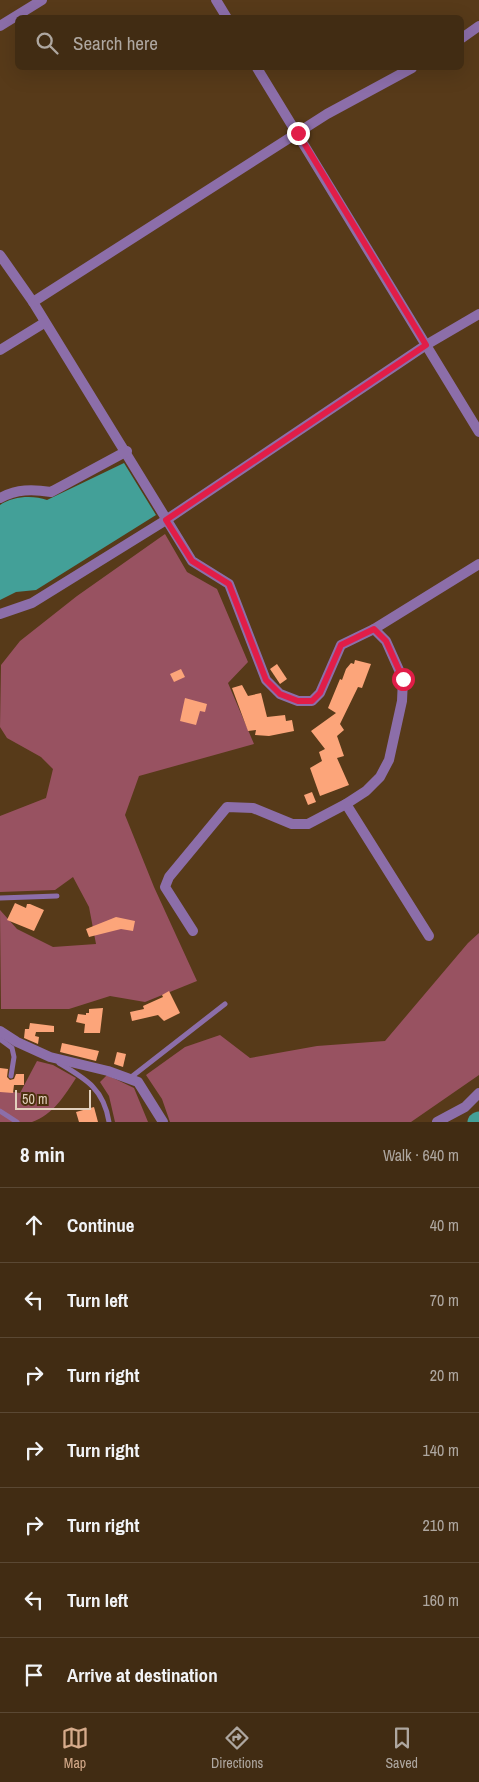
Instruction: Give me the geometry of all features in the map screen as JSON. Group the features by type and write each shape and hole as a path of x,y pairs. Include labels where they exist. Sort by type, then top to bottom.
{"street":[{"path":"18,15 42,0"},
{"path":"216,0 224,15"},
{"path":"0,26 15,17"},
{"path":"464,37 479,26"},
{"path":"258,70 479,432"},
{"path":"33,302 298,133 408,70"},
{"path":"0,255 33,302 44,323 127,451 166,520 192,561 229,584 266,680 280,694 298,701 312,701 320,693 341,645 374,629 479,564"},
{"path":"0,614 32,603 166,520 426,345 479,314"},
{"path":"0,350 44,323"},
{"path":"0,498 12,492 33,489 51,492 127,451"},
{"path":"193,931 165,887 169,877 227,807 253,808 292,824 308,824 366,791 380,777 390,760 402,701 403,679 386,641 374,629"},
{"path":"346,804 429,936"},
{"path":"0,1031 17,1042 50,1057 108,1070 138,1082 162,1122"},
{"path":"437,1122 465,1107 479,1093"}],"lane":[{"path":"0,898 57,896"},
{"path":"129,1079 225,1004"},
{"path":"0,1039 12,1048 14,1057 11,1076"},
{"path":"50,1057 78,1074 98,1090 106,1104 109,1122"},
{"path":"0,1111 17,1122"}],"shaded area":[{"path":"165,534 187,572 217,589 248,662 228,683 254,744 139,776 125,815 154,887 197,981 145,1002 110,996 69,1009 1,1009 0,910 17,929 53,947 96,944 89,907 73,877 55,890 0,892 0,816 46,798 53,769 41,757 7,738 0,727 1,665 20,641 77,596"},
{"path":"479,933 479,1075 411,1122 170,1122 162,1099 146,1075 185,1047 220,1035 250,1058 317,1046 385,1041 468,943"},
{"path":"37,1061 53,1065 76,1078 58,1104 46,1115 32,1122 0,1122 0,1090 20,1093"},
{"path":"107,1075 134,1088 148,1122 115,1122 109,1096 100,1082"}],"water":[{"path":"124,463 156,515 36,590 16,592 0,600 0,505 23,497 36,497 47,500"}],"building":[{"path":"355,660 371,664 362,688 358,687 340,724 344,730 337,736 344,756 337,758 349,785 320,796 310,768 322,761 319,752 325,749 311,731 336,713 328,708 340,679 342,680 346,669 351,663 354,664"},
{"path":"277,664 287,679 280,684 270,669"},
{"path":"181,669 185,677 174,682 170,674"},
{"path":"242,685 248,696 261,693 267,717 285,715 286,721 292,720 294,731 269,736 255,735 256,730 248,731 232,688"},
{"path":"185,698 207,704 205,712 200,711 196,725 180,721"},
{"path":"312,792 316,802 308,805 304,795"},
{"path":"15,903 26,908 27,904 30,904 44,910 34,931 7,920"},
{"path":"116,917 135,921 133,931 121,929 89,937 86,929"},
{"path":"169,991 180,1013 164,1021 158,1015 132,1021 130,1012 144,1009 143,1006 163,997 162,995"},
{"path":"103,1008 100,1033 84,1033 85,1024 76,1022 78,1014 86,1015 86,1013 89,1013 89,1009"},
{"path":"30,1023 54,1026 54,1032 36,1032 35,1036 39,1037 38,1044 24,1038 25,1029 29,1029"},
{"path":"62,1043 99,1051 96,1061 60,1052"},
{"path":"117,1052 126,1054 123,1067 114,1064"},
{"path":"0,1068 8,1069 7,1077 10,1080 14,1079 16,1074 24,1074 24,1085 14,1085 13,1093 0,1092"},
{"path":"94,1107 98,1122 79,1122 76,1112"}],"route":[{"path":"298,133 426,345 166,520 192,561 229,584 266,680 280,694 298,701 312,701 320,693 341,645 374,629 386,641 403,679"}]}
